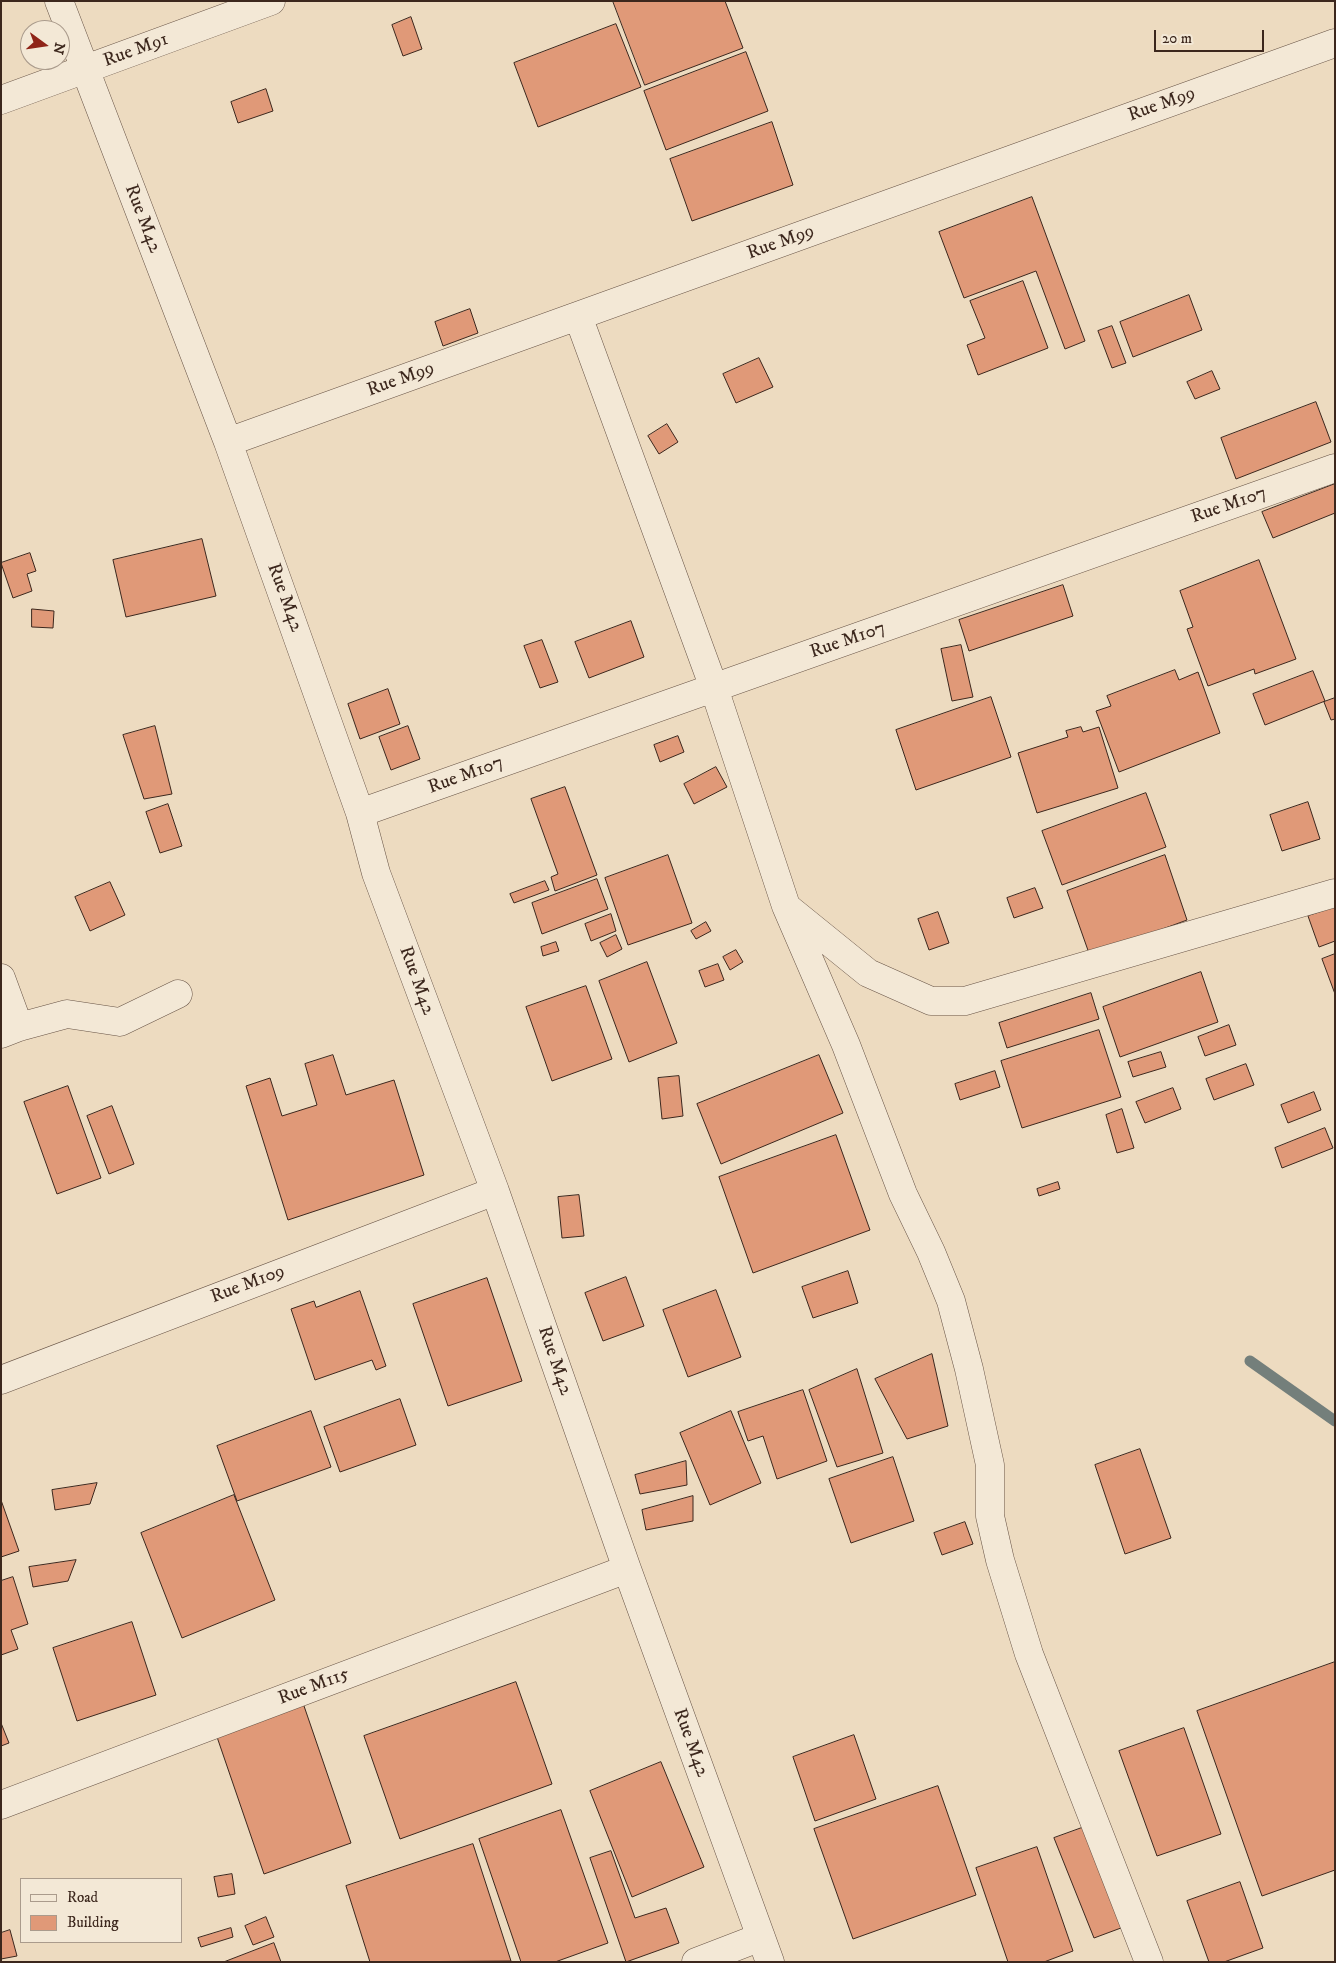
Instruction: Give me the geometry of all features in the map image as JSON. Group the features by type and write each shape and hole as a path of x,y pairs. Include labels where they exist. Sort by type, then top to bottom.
{"street":[{"name":"Rue M42","path":"59,1 228,442 360,813 376,873 495,1191 627,1568 766,1950"},
{"name":"Rue M91","path":"1,100 271,1"},
{"name":"Rue M99","path":"228,442 1335,43"},
{"path":"578,316 714,688 786,906 846,1045 903,1194 931,1252 950,1301 969,1369 990,1465 990,1516 1000,1560 1029,1654 1149,1962"},
{"name":"Rue M107","path":"360,813 1335,468"},
{"path":"786,906 868,973 931,1001 965,1001 1335,893"},
{"path":"1,978 10,1030 68,1014 120,1022 178,994"},
{"name":"Rue M109","path":"1,1380 495,1191"},
{"name":"Rue M115","path":"1,1806 627,1568"},
{"path":"696,1962 766,1950"}],"building":[{"path":"613,1 725,1 743,48 645,85"},
{"path":"411,17 422,49 403,56 392,25"},
{"path":"616,24 641,87 538,127 514,63"},
{"path":"746,52 768,111 666,150 644,91"},
{"path":"266,89 273,111 238,123 231,102"},
{"path":"772,122 793,185 692,221 670,159"},
{"path":"1032,197 1085,341 1065,349 1036,271 964,298 939,232"},
{"path":"1023,281 1048,348 978,375 967,345 985,338 970,301"},
{"path":"1189,295 1202,330 1133,357 1120,322"},
{"path":"470,309 478,333 443,346 435,322"},
{"path":"1112,326 1126,363 1112,368 1098,331"},
{"path":"759,358 773,387 736,403 723,374"},
{"path":"1212,371 1220,389 1195,399 1187,382"},
{"path":"1316,402 1331,442 1236,479 1221,438"},
{"path":"667,424 678,442 659,454 648,436"},
{"path":"1335,484 1335,513 1273,538 1262,512"},
{"path":"202,539 216,596 126,617 113,560"},
{"path":"30,553 36,571 27,574 32,591 13,598 1,563"},
{"path":"1259,560 1296,659 1255,674 1254,669 1208,686 1187,629 1193,627 1180,591"},
{"path":"1063,585 1073,616 969,651 959,620"},
{"path":"32,609 54,611 53,628 32,627"},
{"path":"631,621 644,657 589,678 575,642"},
{"path":"542,640 558,682 540,688 524,646"},
{"path":"961,645 973,697 952,701 941,649"},
{"path":"1175,670 1179,680 1198,672 1220,733 1119,772 1096,711 1111,706 1107,696"},
{"path":"1313,671 1325,701 1265,725 1253,694"},
{"path":"388,689 400,724 360,739 348,704"},
{"path":"991,697 1011,757 916,790 896,730"},
{"path":"1335,698 1335,719 1331,720 1324,702"},
{"path":"155,726 172,794 144,799 123,735"},
{"path":"408,726 420,759 391,770 379,737"},
{"path":"1081,727 1083,732 1099,727 1118,788 1037,813 1018,753 1068,737 1066,731"},
{"path":"678,736 684,752 660,762 654,745"},
{"path":"716,767 727,787 694,804 684,784"},
{"path":"565,787 597,875 555,891 551,877 558,874 531,799"},
{"path":"1146,793 1166,847 1062,885 1042,831"},
{"path":"1308,802 1320,839 1282,851 1270,815"},
{"path":"168,804 182,846 160,853 146,812"},
{"path":"668,855 692,923 628,945 605,878"},
{"path":"1165,855 1187,920 1090,956 1067,891"},
{"path":"597,879 608,909 542,934 532,903"},
{"path":"545,881 549,890 514,903 510,894"},
{"path":"110,882 125,915 90,931 75,897"},
{"path":"1035,888 1043,908 1014,918 1007,898"},
{"path":"1335,907 1335,941 1319,947 1308,916"},
{"path":"938,912 949,943 929,950 918,919"},
{"path":"611,914 616,931 591,941 585,924"},
{"path":"706,922 711,931 696,939 691,931"},
{"path":"616,935 622,949 607,957 600,943"},
{"path":"556,942 559,951 543,956 541,947"},
{"path":"736,950 743,962 730,970 723,957"},
{"path":"1335,954 1335,994 1322,959"},
{"path":"647,962 677,1043 629,1062 599,981"},
{"path":"718,964 724,980 705,987 699,971"},
{"path":"1201,972 1218,1022 1120,1057 1103,1007"},
{"path":"586,986 612,1059 552,1081 526,1007"},
{"path":"1091,993 1099,1019 1007,1048 999,1023"},
{"path":"1229,1025 1236,1045 1205,1056 1198,1037"},
{"path":"1099,1030 1121,1097 1022,1128 1001,1061"},
{"path":"1161,1052 1166,1067 1133,1077 1128,1062"},
{"path":"333,1055 346,1095 394,1080 424,1175 288,1220 246,1086 270,1078 282,1116 317,1105 305,1064"},
{"path":"819,1055 843,1113 721,1164 697,1104"},
{"path":"1246,1064 1254,1085 1214,1100 1206,1079"},
{"path":"995,1071 1000,1087 960,1100 955,1084"},
{"path":"679,1076 683,1116 662,1119 658,1078"},
{"path":"68,1086 101,1178 57,1194 24,1102"},
{"path":"1173,1088 1181,1109 1145,1123 1136,1102"},
{"path":"1314,1092 1321,1110 1288,1123 1281,1105"},
{"path":"112,1106 134,1164 109,1174 87,1116"},
{"path":"1122,1109 1134,1148 1117,1153 1106,1115"},
{"path":"1325,1128 1333,1148 1282,1168 1275,1148"},
{"path":"836,1135 870,1230 753,1273 719,1177"},
{"path":"1058,1182 1060,1189 1039,1196 1037,1189"},
{"path":"579,1195 584,1236 562,1238 558,1197"},
{"path":"848,1271 858,1303 813,1318 802,1287"},
{"path":"626,1277 644,1326 603,1341 585,1293"},
{"path":"487,1278 522,1381 448,1406 413,1304"},
{"path":"716,1290 741,1357 688,1377 663,1310"},
{"path":"360,1291 386,1366 376,1370 372,1360 315,1380 291,1309 314,1301 316,1307"},
{"path":"932,1354 948,1426 907,1439 875,1379"},
{"path":"857,1369 883,1453 837,1467 809,1390"},
{"path":"803,1390 827,1461 777,1479 763,1436 748,1441 738,1412"},
{"path":"400,1399 416,1445 340,1472 324,1427"},
{"path":"311,1411 331,1467 237,1501 217,1446"},
{"path":"731,1411 761,1483 710,1505 680,1433"},
{"path":"1140,1449 1171,1538 1125,1554 1095,1465"},
{"path":"893,1457 914,1521 851,1543 829,1479"},
{"path":"686,1461 687,1485 640,1494 635,1475"},
{"path":"97,1483 90,1504 55,1510 52,1490"},
{"path":"234,1495 275,1600 182,1638 141,1533"},
{"path":"693,1496 693,1521 646,1530 642,1510"},
{"path":"1,1500 19,1551 1,1557"},
{"path":"965,1522 973,1544 942,1555 934,1533"},
{"path":"76,1560 68,1581 33,1587 29,1567"},
{"path":"13,1577 28,1624 11,1630 18,1649 1,1655 1,1581"},
{"path":"132,1622 156,1695 77,1721 53,1648"},
{"path":"1335,1662 1335,1870 1262,1896 1197,1711"},
{"path":"516,1682 552,1784 400,1839 364,1736"},
{"path":"303,1703 351,1843 264,1874 216,1734"},
{"path":"1,1723 9,1743 1,1746"},
{"path":"1184,1728 1221,1834 1157,1856 1119,1751"},
{"path":"854,1735 876,1799 815,1821 793,1757"},
{"path":"661,1762 704,1867 632,1897 590,1791"},
{"path":"938,1786 976,1895 853,1939 814,1829"},
{"path":"561,1810 608,1943 555,1962 521,1962 479,1839"},
{"path":"1090,1825 1129,1925 1094,1938 1054,1838"},
{"path":"473,1844 511,1961 370,1962 346,1886"},
{"path":"1037,1847 1073,1951 1044,1962 1008,1962 976,1868"},
{"path":"611,1851 635,1918 666,1908 679,1943 626,1962 590,1858"},
{"path":"232,1874 235,1894 218,1897 214,1877"},
{"path":"1240,1882 1263,1948 1224,1962 1209,1962 1187,1901"},
{"path":"266,1917 274,1937 253,1945 245,1926"},
{"path":"231,1928 233,1937 201,1947 198,1938"},
{"path":"10,1930 17,1956 1,1959 1,1933"},
{"path":"274,1943 281,1962 224,1962"}],"waterway":[{"path":"1250,1361 1335,1421"}]}
